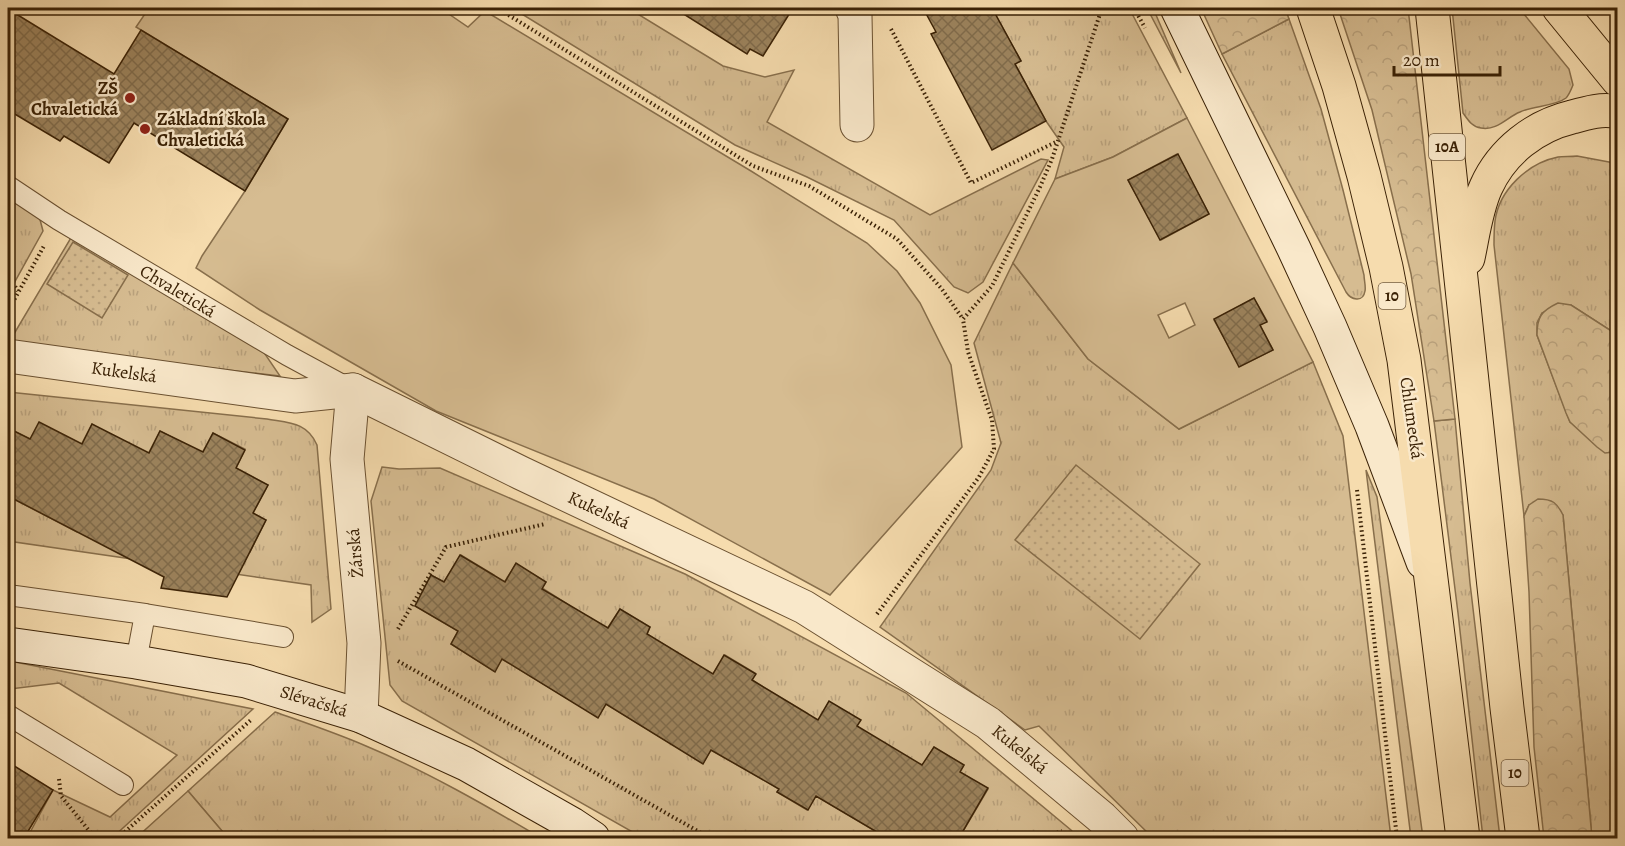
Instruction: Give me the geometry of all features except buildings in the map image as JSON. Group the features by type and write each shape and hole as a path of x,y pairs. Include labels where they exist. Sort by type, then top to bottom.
{"main road":[{"name":"Chlumecká","path":"1313,8 1352,130 1386,267 1409,391 1463,838"},
{"name":"10A","path":"1431,8 1462,286"},
{"path":"1559,8 1617,80"},
{"name":"10","path":"1523,838 1462,286 1485,188 1509,152 1544,127 1563,119 1609,110 1617,112"}],"street":[{"path":"852,8 855,15 857,125"},
{"path":"1177,8 1330,327 1372,426 1434,592"},
{"name":"Kukelská","path":"8,356 295,396 353,390 521,473 804,607 987,723 1102,818 1122,838"},
{"name":"Žárská","path":"353,390 347,459 374,648 361,716"},
{"name":"Slévačská","path":"8,644 136,662 246,681 361,716 466,765 593,838"}],"lane":[{"name":"Chvaletická","path":"8,186 286,355 353,390"},
{"path":"8,595 145,614 283,637"},
{"path":"136,662 145,614"},
{"path":"8,715 123,785"}],"path":[{"path":"497,8 753,166 809,186 897,238 941,288 963,319 968,352 992,420 994,449 979,477 858,640"},
{"path":"963,319 992,286 1040,187 1058,141 1102,8"},
{"path":"1134,8 1150,38"},
{"path":"890,28 971,183 1058,141"},
{"path":"8,311 59,219"},
{"path":"8,275 18,291"},
{"path":"1356,488 1397,838"},
{"path":"545,524 446,547 374,648 710,838"},
{"path":"56,744 61,796 95,838"}],"green space":[{"path":"149,8 440,8 468,27 485,11 867,243 897,271 920,303 951,365 962,447 830,595 654,499 436,411 260,310 196,268 288,119 136,27"},
{"path":"512,8 628,8 723,66 765,77 794,70 767,122 930,215 1041,159 1048,160 983,282 968,293 954,287 894,220 735,145"},
{"path":"992,8 1129,8 1187,118 1113,157 1055,179 1064,147 1046,121 1015,64 1021,61"},
{"path":"1147,8 1153,8 1181,73"},
{"path":"1201,8 1285,8 1289,19 1222,54"},
{"path":"1338,8 1408,8 1455,419 1434,421 1411,274 1372,110"},
{"path":"1452,8 1519,8 1569,69 1573,85 1567,97 1556,103 1515,114 1492,127 1481,128 1473,125 1463,113"},
{"path":"1289,19 1321,109 1343,190 1364,275 1365,291 1359,299 1346,292 1222,54"},
{"path":"1187,118 1313,362 1179,429 1088,359 1013,263 1055,179 1113,157","holes":["1177,154 1209,214 1161,240 1128,180","1254,298 1267,321 1260,325 1273,350 1240,366 1214,320","1185,303 1195,325 1169,338 1158,315"]},
{"path":"1577,156 1617,165 1617,338 1613,332 1571,305 1542,313 1537,323 1537,335 1570,422 1613,452 1617,449 1617,838 1592,838 1563,515 1529,505 1524,516 1494,245 1498,210 1502,199 1517,180 1536,165 1547,160"},
{"path":"8,194 38,212 43,231 8,294"},
{"path":"72,236 263,351 280,376 8,344"},
{"path":"73,242 128,275 102,318 47,284"},
{"path":"1013,263 1088,359 1179,429 1313,362 1343,436 1391,838 1153,838 1039,726 1025,730 880,627 991,470 1001,443 974,343"},
{"path":"1558,303 1571,305 1613,332 1617,338 1618,449 1614,452 1605,453 1597,447 1570,422 1566,413 1537,335 1541,315"},
{"path":"8,392 267,419 303,428 313,437 317,445 331,609 312,622 311,585 8,541 8,496 77,532 205,530 250,552 266,520 253,513 268,485 236,468 245,449 213,433 202,453 160,431 145,460 92,424 81,445 30,439 8,428"},
{"path":"1455,419 1470,583 1500,838 1483,838 1434,421"},
{"path":"1076,465 1200,564 1140,639 1015,540"},
{"path":"382,467 440,468 685,574 906,693 1078,838 959,838 988,789 960,772 964,765 934,747 920,770 815,725 807,713 752,680 755,673 725,655 710,679 702,668 647,634 650,627 620,609 605,632 542,588 546,582 516,564 502,586 492,580 494,575 461,555 444,582 431,575 415,606 458,631 451,644 494,671 502,659 598,717 606,704 703,763 711,750 779,789 777,792 807,810 816,796 882,835 883,838 643,838 402,701 390,685 371,501"},
{"path":"1366,470 1377,497 1423,838 1411,838"},
{"path":"1538,499 1554,503 1563,515 1592,838 1544,838 1534,747 1524,516 1529,505"},
{"path":"15,662 253,709 112,838 27,838 53,790 110,817 177,755 59,683 10,689 8,672"},
{"path":"275,712 343,737 411,766 541,838 228,838 188,791"},
{"path":"188,791 228,838 136,838"}],"place":[{"name":"ZŠ Chvaletická","path":"130,98"},
{"name":"Základní škola Chvaletická","path":"145,129"}]}
